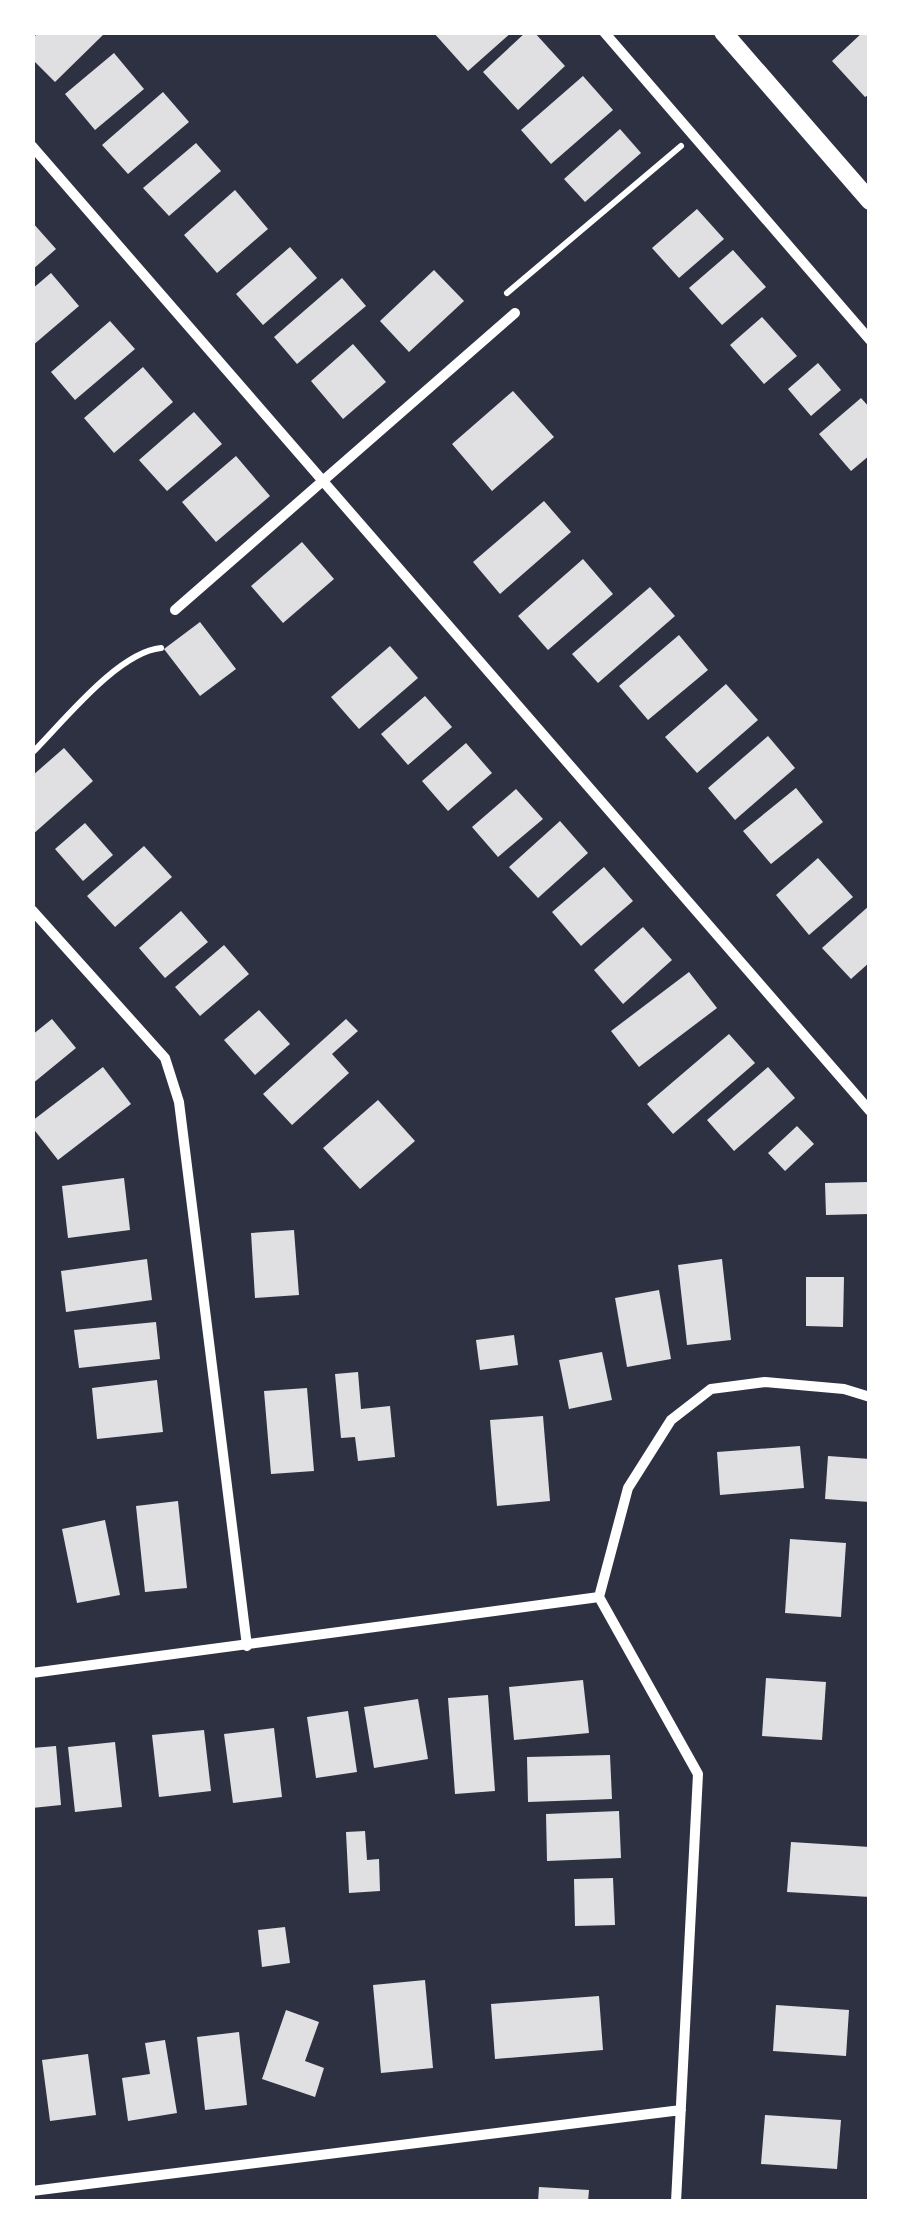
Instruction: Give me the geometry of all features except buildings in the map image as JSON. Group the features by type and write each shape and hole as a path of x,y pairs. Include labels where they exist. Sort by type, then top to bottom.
{"street":[{"path":"604,32 870,340"},
{"path":"724,32 870,201"},
{"path":"32,146 870,1111"},
{"path":"174,610 515,313"},
{"path":"32,910 165,1058 178,1102 248,1646"},
{"path":"676,2202 698,1774 599,1597 628,1488 671,1420 711,1389 765,1382 844,1389 870,1397"},
{"path":"32,1673 599,1597"},
{"path":"32,2191 681,2110"}],"path":[{"path":"515,313 501,298 693,136"},
{"path":"32,753 104,680 146,650 160,648"}]}
